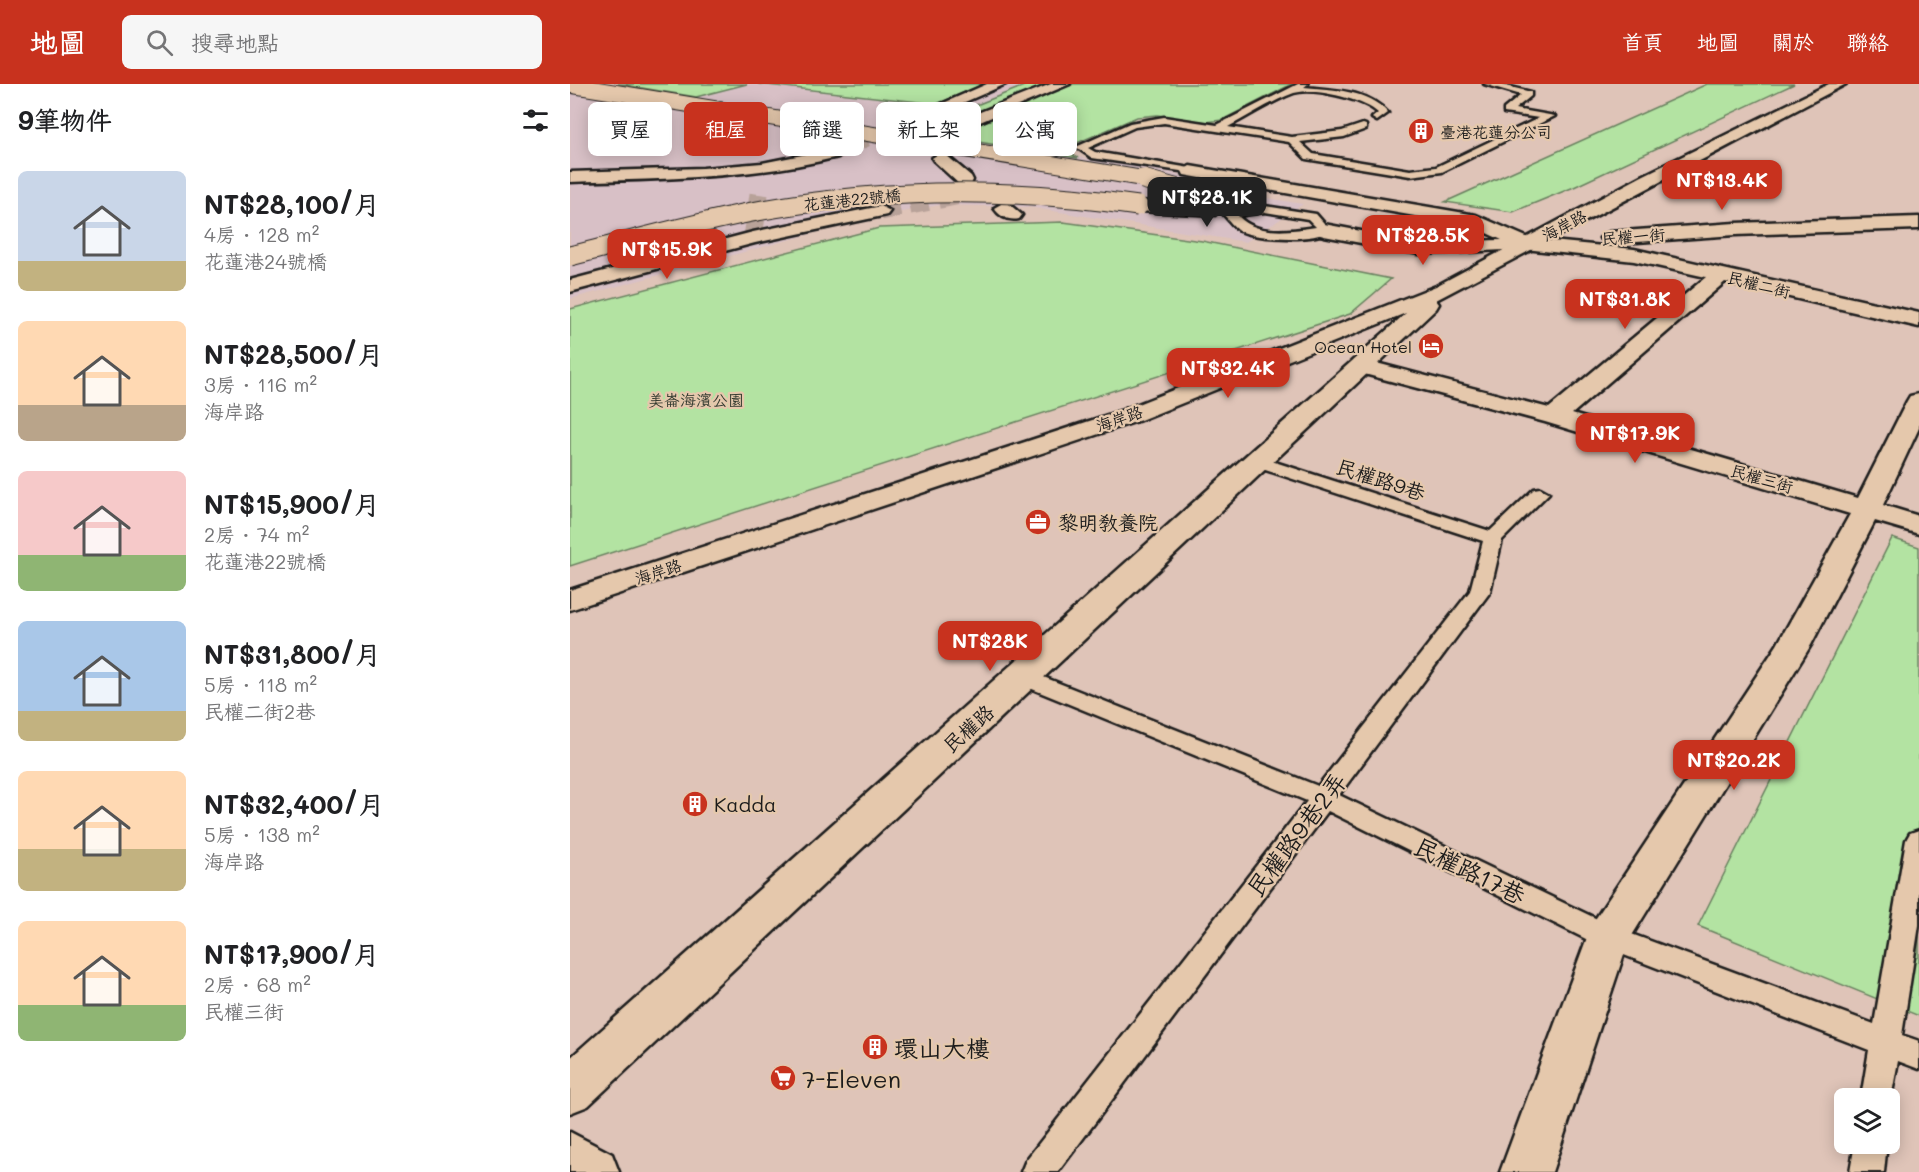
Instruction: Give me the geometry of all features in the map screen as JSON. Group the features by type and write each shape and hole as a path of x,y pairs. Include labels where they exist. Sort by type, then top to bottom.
{"street":[{"path":"956,102 999,84"},
{"path":"981,116 1063,84"},
{"name":"海岸路","path":"570,600 1129,416 1443,290 1527,244 1839,84"},
{"path":"570,85 1158,181 1192,193 1209,211"},
{"path":"570,177 703,173 761,176 826,156"},
{"path":"940,158 965,180"},
{"path":"1190,171 1476,221 1527,244"},
{"name":"花蓮港22號橋","path":"570,256 731,216 865,196 937,192 1008,192 1229,214"},
{"path":"570,286 753,238 881,211"},
{"name":"民權一街","path":"1527,244 1735,229 1919,223"},
{"path":"1324,230 1419,248 1527,244"},
{"name":"民權二街","path":"1527,244 1634,255 1919,320"},
{"path":"1554,417 1722,274"},
{"name":"民權路","path":"570,1090 1443,290"},
{"name":"民權三街","path":"1361,366 1554,417 1919,525"},
{"path":"1526,1172 1608,937 1794,645 1867,509 1919,401"},
{"path":"570,1157 593,1172"}],"lane":[{"path":"1217,129 1304,84"},
{"path":"1292,140 1310,157 1410,173 1438,170 1550,116 1507,111 1528,94 1488,84"},
{"path":"1294,89 1363,98 1376,103 1383,113 1377,118"},
{"path":"1190,171 1092,155 1081,147 1133,125 1164,120 1292,140 1344,134 1363,127"},
{"path":"1229,214 1265,208 1312,216 1324,230"},
{"path":"1229,214 1243,228 1284,236 1324,230"},
{"name":"民權路9巷","path":"1256,461 1493,538"},
{"path":"1493,538 1540,493"},
{"name":"民權路9巷2弄","path":"1038,1172 1480,592 1493,538"},
{"name":"民權路17巷","path":"1023,677 1324,798 1608,937 1919,1055"},
{"path":"1878,1088 1919,840"},
{"path":"1867,1172 1869,1154"}],"shaded area":[{"path":"570,84 1099,84 1056,102 993,102 993,129 981,134 981,102 876,102 876,156 981,156 981,141 993,143 993,156 1071,156 1192,176 1223,191 1303,204 1246,242 1028,207 940,205 874,217 570,299"}],"green space":[{"path":"618,84 747,84 696,97"},
{"path":"758,84 984,84 942,102 919,102"},
{"path":"1029,84 1292,84 1222,120 1206,122 1157,115 1137,117 1077,143 1077,102 993,102 993,144 981,142 981,103"},
{"path":"1707,84 1794,84 1574,187 1513,212 1445,202"},
{"name":"美崙海濱公園","path":"1063,222 1202,241 1391,279 1350,314 570,566 570,309 879,228"},
{"path":"1892,538 1919,547 1919,1016 1698,926"}],"tunnel":[{"path":"864,140 876,135"},
{"path":"753,238 759,194"},
{"path":"881,211 965,194"}],"place":[{"name":"臺港花蓮分公司","path":"1421,131"},
{"name":"Ocean Hotel","path":"1431,346"},
{"name":"黎明教養院","path":"1038,522"},
{"name":"Kadda","path":"695,804"},
{"name":"環山大樓","path":"875,1047"},
{"name":"7-Eleven","path":"783,1078"}]}
